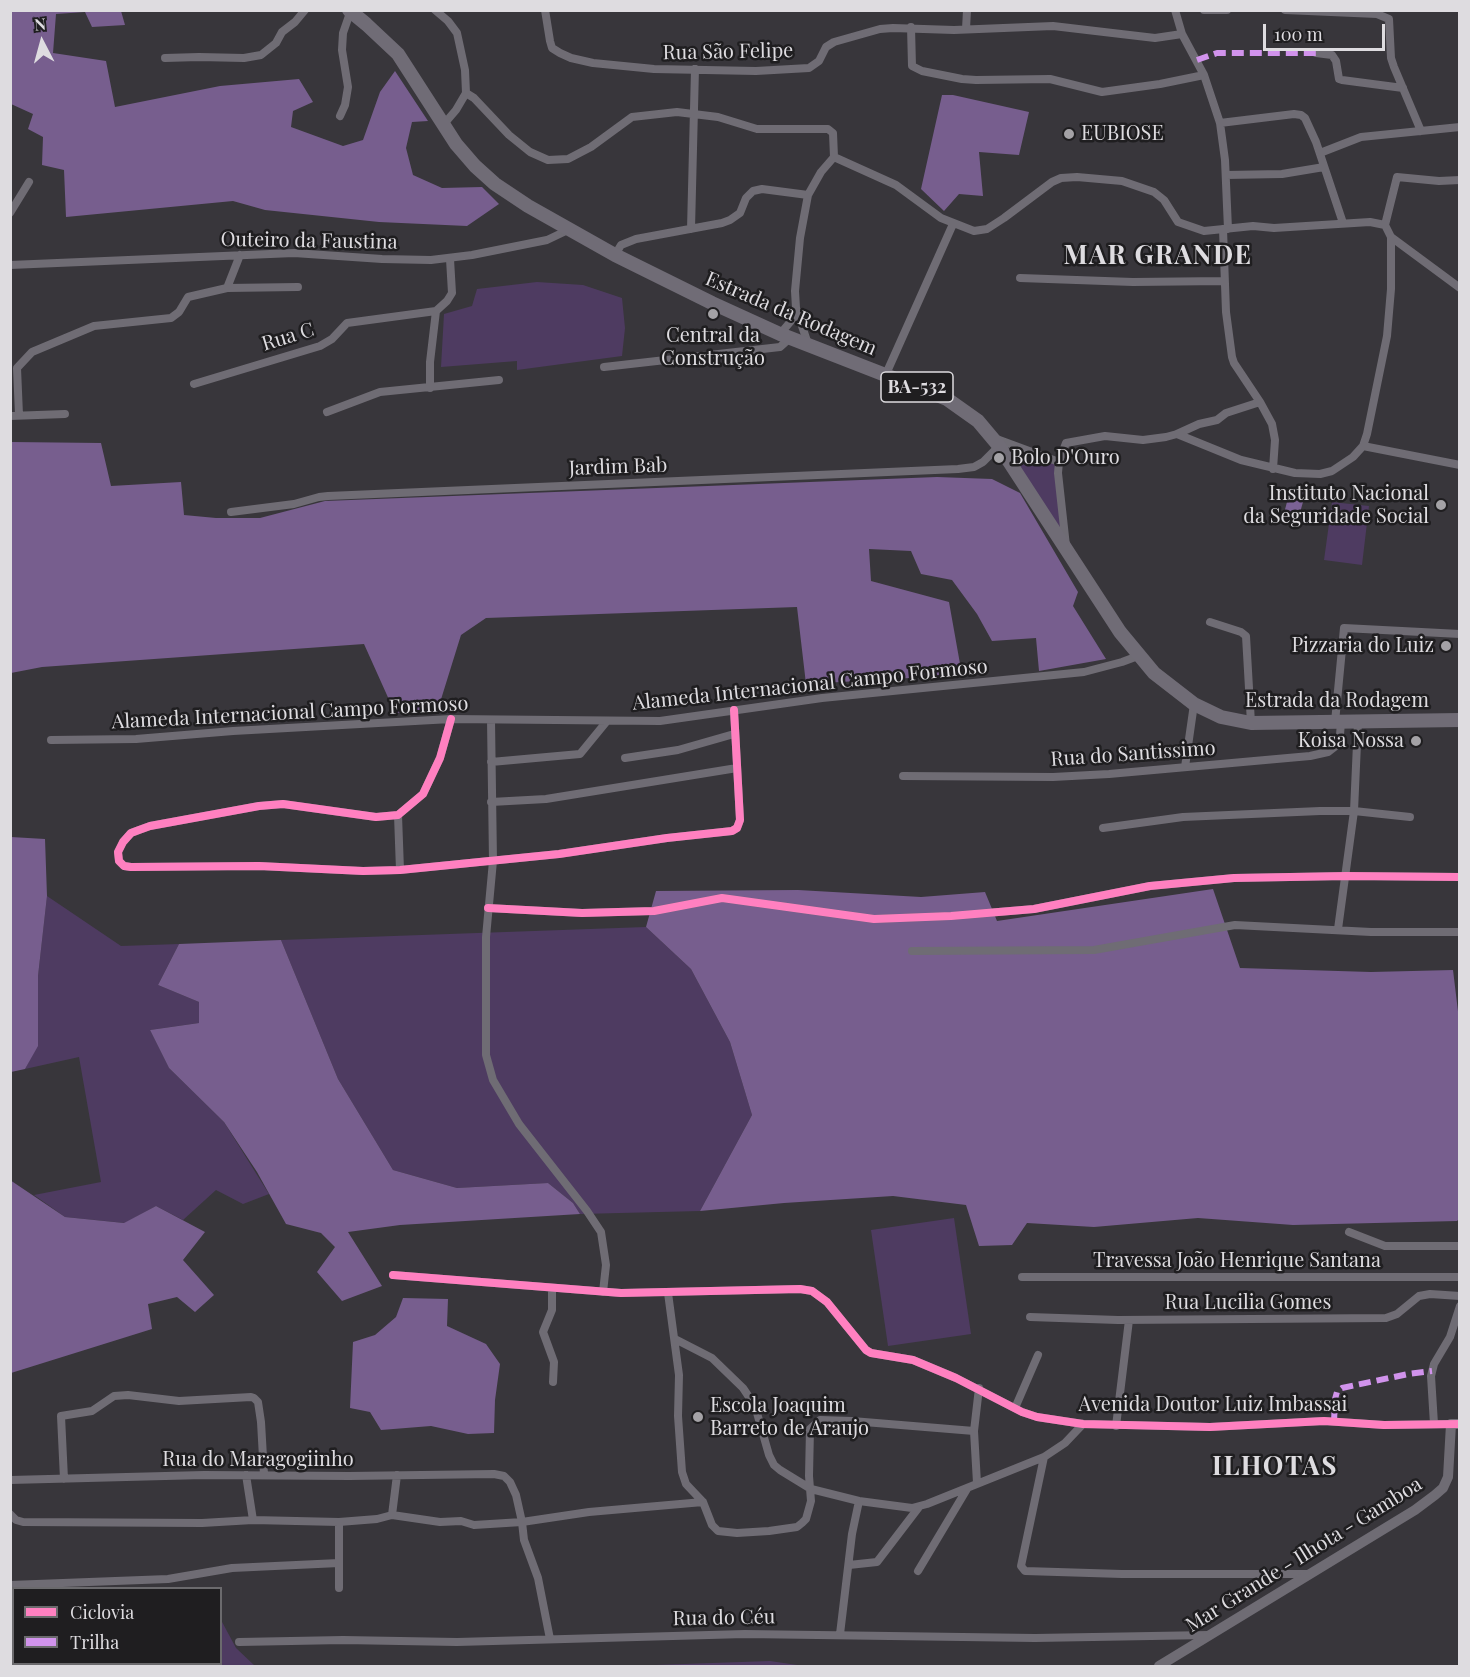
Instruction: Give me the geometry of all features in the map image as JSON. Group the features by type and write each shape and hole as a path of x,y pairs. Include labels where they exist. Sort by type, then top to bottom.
{"main road":[{"name":"Estrada da Rodagem","path":"350,11 398,54 456,144 495,184 568,230 712,303 785,336 947,399 978,421 996,442 1138,656 1154,673 1194,704 1221,717 1251,723 1460,720"}],"street":[{"path":"165,58 244,58 261,55 276,43 282,32 295,22 304,10"},
{"path":"435,10 457,33 465,70 466,93 444,124"},
{"name":"Rua São Felipe","path":"545,10 552,48 571,58 635,69 809,68 819,61 826,47 834,42 879,29 911,27 944,30 1053,26 1155,38 1182,34"},
{"path":"966,29 967,10"},
{"path":"1175,10 1182,34 1204,75 1220,123 1226,175 1224,280 1232,357 1233,363 1260,402 1274,431 1273,469"},
{"path":"1204,10 1227,10"},
{"path":"1284,10 1386,16 1390,22 1391,58 1421,131"},
{"path":"340,116 348,97 348,80 342,43 350,11"},
{"path":"911,27 912,66 922,71 962,79 1050,79 1102,92 1204,75"},
{"path":"1316,53 1332,55 1336,61 1339,79 1403,88"},
{"path":"691,229 695,69"},
{"path":"466,93 530,152 541,158 559,161 591,147 632,117 677,111 729,120 757,129 828,129 833,133 834,157 821,172 808,195 797,271 797,314 808,344"},
{"path":"1220,123 1301,115 1308,123 1320,153 1343,223"},
{"path":"1320,153 1361,138 1460,127"},
{"path":"834,157 896,186 930,211 953,224 974,231 987,229 1052,182 1061,178 1077,177 1122,181 1141,186 1160,196 1178,222 1204,231 1370,222 1385,225"},
{"path":"1226,175 1282,174 1324,167"},
{"path":"1177,434 1241,460 1273,469 1320,474 1343,465 1363,446 1387,336 1391,288 1391,237 1385,225 1396,177 1439,181 1460,180"},
{"path":"10,213 29,182"},
{"path":"615,255 621,245 636,239 722,223 737,216 746,198 753,191 762,189 808,195"},
{"path":"886,374 953,224"},
{"name":"Outeiro da Faustina","path":"10,265 294,253 394,260 450,259 547,240 568,230"},
{"path":"1391,237 1460,288"},
{"path":"227,288 240,255"},
{"path":"430,388 430,362 436,311 452,293 450,259"},
{"path":"1020,279 1133,282 1224,280"},
{"path":"65,414 15,416 17,368 32,352 94,326 171,318 176,316 188,297 227,288 298,287"},
{"name":"Rua C","path":"194,384 320,346 332,339 347,323 436,311"},
{"path":"604,368 780,347 797,314"},
{"path":"327,412 380,392 499,380"},
{"path":"1067,552 1058,473 1059,462 1066,443 1113,436 1154,439 1177,434 1199,424 1217,420 1231,411 1260,402"},
{"path":"996,442 1059,462"},
{"name":"Jardim Bab","path":"231,512 294,504 319,496 958,469 974,467 983,462 996,442"},
{"path":"1363,446 1460,465"},
{"path":"1210,622 1241,632 1247,637 1251,723"},
{"name":"Rua do Santissimo","path":"903,776 1053,777 1109,774 1310,756 1328,752 1339,741 1338,722 1344,628 1460,634"},
{"name":"Alameda Internacional Campo Formoso","path":"51,740 136,739 233,731 451,719 660,721 875,692 988,683 1084,672 1138,656"},
{"path":"1185,767 1194,704"},
{"path":"451,719 440,758 423,794 399,816 376,817 283,804 259,806 150,826 132,833 118,852 119,861 124,866 131,867 259,866 363,871 400,870 494,861 732,831 737,828 740,820 734,710"},
{"path":"491,720 494,861 486,937 485,1041 489,1068 502,1097 519,1124 595,1221 601,1232 606,1265 603,1292"},
{"path":"491,762 580,754 607,721"},
{"path":"1338,929 1354,811 1358,721"},
{"path":"625,758 678,750 734,734"},
{"path":"491,802 546,800 737,768"},
{"path":"1103,828 1183,817 1354,811 1410,817"},
{"path":"399,816 400,870"},
{"path":"488,908 582,914 654,911 722,898 874,919 907,918 1034,909 1130,889 1180,882 1346,876 1460,877"},
{"path":"912,951 1094,950 1235,926 1371,932 1460,932"},
{"path":"1349,1232 1385,1246 1460,1246"},
{"name":"Avenida Doutor Luiz Imbassai","path":"393,1275 603,1292 668,1293 800,1289 812,1291 827,1302 866,1350 871,1353 913,1360 979,1388 1037,1417 1083,1424 1210,1427 1316,1421 1384,1425 1456,1424"},
{"name":"Travessa João Henrique Santana","path":"1022,1277 1456,1276"},
{"path":"552,1289 552,1310 543,1332 554,1362 553,1382"},
{"path":"668,1293 679,1375 678,1416 682,1472 686,1484 703,1502 714,1529 722,1532 748,1533 797,1527 806,1519 812,1501 809,1458 810,1429 820,1420 974,1431"},
{"name":"Rua Lucilia Gomes","path":"1030,1317 1129,1320 1386,1318 1397,1314 1419,1296 1430,1294 1460,1296"},
{"path":"1434,1424 1431,1376 1434,1364 1450,1337 1460,1306"},
{"path":"1116,1426 1129,1320"},
{"path":"675,1339 712,1358 743,1388 755,1406 774,1465 811,1489 859,1501 903,1508 919,1507 1044,1457 1065,1443 1083,1424"},
{"path":"1015,1408 1038,1355"},
{"path":"977,1483 974,1431 979,1388"},
{"path":"64,1479 61,1416 92,1411 114,1396 128,1395 179,1401 254,1398 258,1402 261,1422 264,1475"},
{"name":"Mar Grande - Ilhota - Gamboa","path":"1159,1666 1414,1510 1443,1488 1456,1424"},
{"path":"1044,1457 1021,1566 1028,1572 1310,1574"},
{"name":"Rua do Maragogiinho","path":"10,1480 246,1475 487,1474 504,1476 510,1482 516,1495 522,1522"},
{"path":"246,1475 253,1520"},
{"path":"392,1515 397,1475"},
{"path":"918,1571 967,1488"},
{"path":"840,1634 859,1501"},
{"path":"10,1514 22,1522 202,1523 253,1520 339,1522 377,1519 392,1515 440,1522 461,1521 474,1526 590,1512 703,1502"},
{"path":"849,1565 877,1562 919,1507"},
{"path":"339,1522 339,1588"},
{"path":"522,1522 524,1539 538,1578 550,1639"},
{"path":"10,1585 168,1579 232,1568 339,1563"},
{"name":"Rua do Céu","path":"238,1642 343,1640 457,1642 699,1635 840,1634 1035,1638 1210,1635"}],"shaded area":[{"path":"11,10 121,11 125,25 92,27 85,12 56,14 53,53 106,61 115,107 220,86 299,79 313,102 293,111 291,127 343,146 363,140 380,92 395,71 428,121 412,122 406,148 413,175 442,188 482,187 499,204 467,226 379,222 265,210 233,201 66,217 64,170 42,165 43,137 28,129 33,114 11,104"},
{"path":"942,95 953,95 1029,112 1019,155 979,152 983,196 959,194 944,211 921,189"},
{"path":"537,282 583,285 622,298 625,328 622,356 517,370 517,361 441,367 444,314 472,306 477,289"},
{"path":"11,442 101,443 111,486 181,482 184,515 216,518 260,518 325,501 937,477 992,479 1020,493 1078,592 1073,606 1106,659 1039,671 1036,638 992,641 977,614 952,580 921,574 911,551 869,549 871,581 949,602 962,675 806,684 797,607 486,618 461,635 438,709 395,713 364,644 42,667 11,673"},
{"path":"1020,452 1054,462 1060,495 1062,528 1058,529 1011,455"},
{"path":"1291,487 1306,491 1298,520 1283,517"},
{"path":"1332,502 1369,506 1362,565 1324,560"},
{"path":"11,837 45,839 47,896 38,976 38,1046 25,1069 11,1072"},
{"path":"1213,889 1240,968 1371,972 1453,970 1460,1028 1459,1219 1457,1221 1293,1225 1198,1218 1094,1227 1027,1223 1012,1245 979,1246 966,1205 893,1196 700,1211 752,1115 730,1042 691,969 646,927 656,891 798,890 921,897 985,892 997,921"},
{"path":"47,896 121,946 179,944 158,985 199,1002 199,1023 150,1030 169,1068 224,1122 269,1194 243,1204 216,1190 183,1220 156,1206 125,1223 65,1217 34,1195 101,1182 79,1057 25,1069 37,1046 38,976"},
{"path":"646,927 691,969 730,1042 752,1115 700,1211 580,1214 573,1203 548,1183 457,1188 393,1170 338,1079 281,940"},
{"path":"281,940 338,1079 393,1170 457,1188 548,1183 573,1203 580,1214 400,1225 348,1232 382,1286 342,1301 317,1272 335,1247 321,1233 286,1224 257,1172 224,1122 169,1068 150,1030 199,1023 199,1002 158,985 179,944"},
{"path":"10,1180 65,1217 124,1223 156,1206 205,1232 183,1260 214,1295 195,1312 177,1297 148,1304 152,1329 11,1373"},
{"path":"954,1218 971,1334 888,1346 871,1230"},
{"path":"403,1298 448,1299 447,1326 486,1344 500,1364 495,1400 494,1433 468,1434 431,1426 381,1430 370,1412 350,1408 353,1342 375,1335 396,1317"},
{"path":"10,1611 12,1611 12,1665 222,1665 222,1622 236,1648 255,1666 11,1666"},
{"path":"770,1661 804,1666 626,1666"}],"marked path":[{"path":"1197,60 1217,53 1316,53"},
{"path":"1334,1422 1335,1399 1337,1392 1342,1388 1432,1371"}],"cycle path":[{"path":"451,719 440,758 423,794 398,815 376,817 283,804 259,806 150,826 131,833 118,852 119,861 124,866 131,867 259,866 363,871 400,870 559,854 732,831 737,828 740,820 734,710"},
{"path":"488,908 582,913 654,911 722,898 874,919 951,916 1034,909 1150,886 1234,878 1460,877"},
{"path":"393,1275 621,1293 800,1289 812,1291 827,1302 866,1350 871,1353 913,1360 956,1378 1022,1412 1037,1417 1083,1424 1210,1427 1324,1421 1384,1425 1460,1424"}],"place":[{"name":"EUBIOSE","path":"1069,134"},
{"name":"Central da Construção","path":"713,314"},
{"name":"Bolo D'Ouro","path":"999,458"},
{"name":"Instituto Nacional da Seguridade Social","path":"1441,505"},
{"name":"Pizzaria do Luiz","path":"1446,646"},
{"name":"Koisa Nossa","path":"1416,741"},
{"name":"Escola Joaquim Barreto de Araujo","path":"698,1417"}],"district":[{"name":"MAR GRANDE","path":"1158,256"},
{"name":"ILHOTAS","path":"1275,1467"}]}
